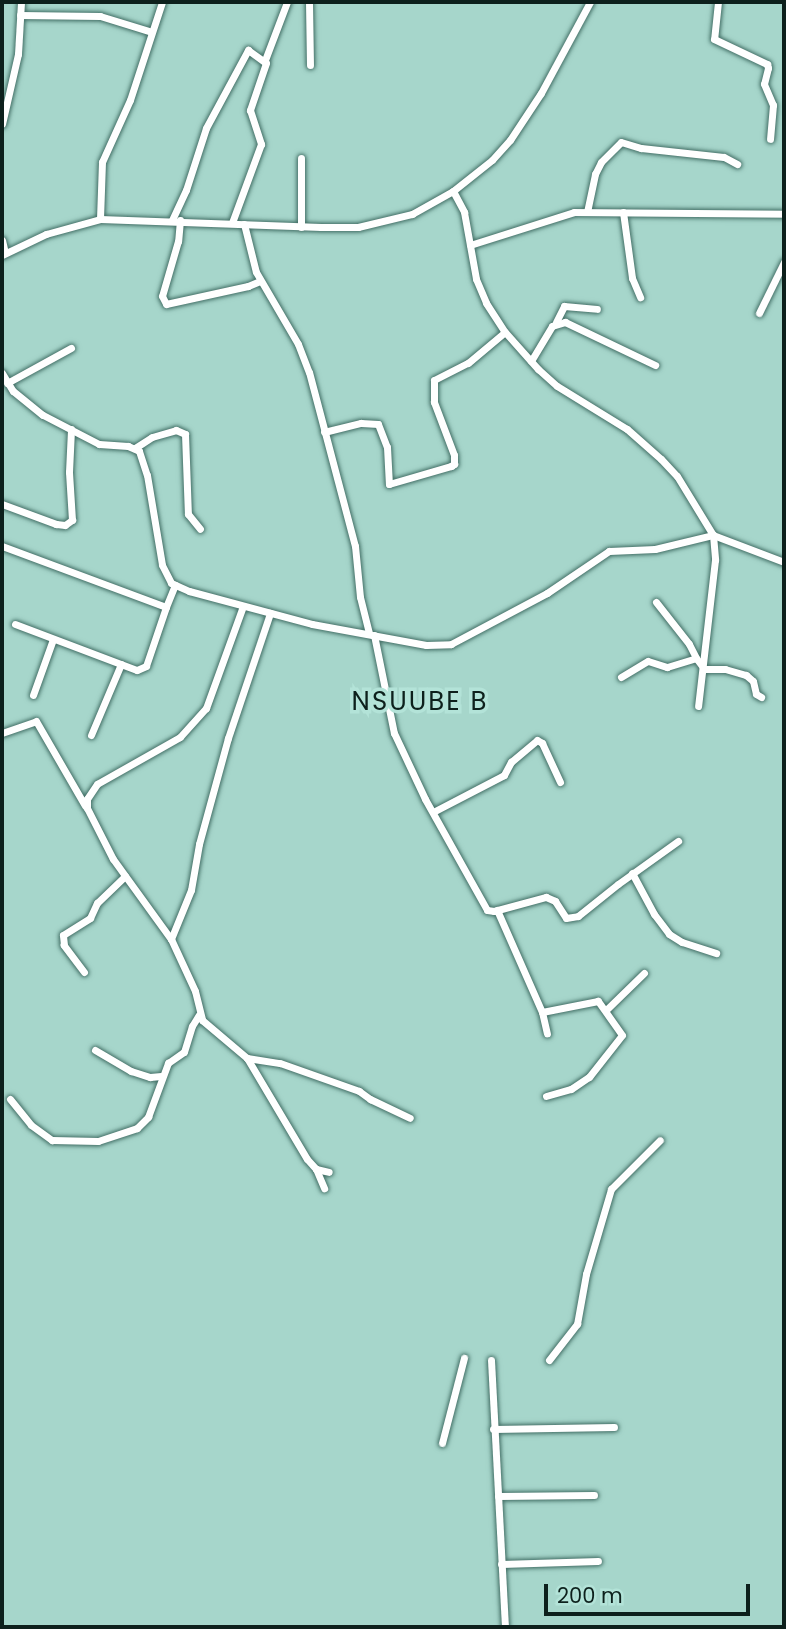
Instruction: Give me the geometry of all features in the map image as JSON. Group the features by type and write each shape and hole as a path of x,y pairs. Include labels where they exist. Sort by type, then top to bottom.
{"street":[{"path":"2,124 16,68 20,2"},
{"path":"100,219 102,162 130,100 162,2"},
{"path":"232,223 261,149 261,136 250,110 287,2"},
{"path":"309,2 310,65"},
{"path":"2,240 3,254 46,234 100,219 358,227 395,219 433,205 453,191 510,140 536,101 590,2"},
{"path":"718,2 714,40 766,64 768,68 764,84 773,105 770,139"},
{"path":"20,15 100,16 152,32"},
{"path":"260,281 166,304 163,296 178,242 176,220 206,128 245,52 250,51 265,60"},
{"path":"587,212 595,174 601,162 621,142 642,148 724,157 737,164"},
{"path":"301,158 301,227"},
{"path":"453,191 464,212 480,289 505,332 557,386 628,429 662,458 677,476 713,535 715,560 698,706"},
{"path":"623,212 632,278 640,297"},
{"path":"470,245 541,225 566,213 784,214"},
{"path":"244,224 260,281 304,358 355,546 360,597 372,634 391,726 433,812 485,908 497,910 546,897 555,901 566,918 571,918 589,909 632,873 678,841"},
{"path":"759,313 784,262"},
{"path":"531,361 564,306 597,309"},
{"path":"556,322 571,323 655,365"},
{"path":"324,432 361,423 378,424 387,447 389,484 451,466 454,464 454,455 434,402 434,380 468,363 505,332"},
{"path":"8,383 71,348"},
{"path":"2,373 8,383 34,409 99,444 135,448 141,454 162,565 165,575 175,585 312,624 426,645 451,644 547,593 609,551 655,549 713,535 784,562"},
{"path":"2,504 55,524 65,525 72,520 69,472 71,429"},
{"path":"135,448 152,437 171,432 182,431 185,434 188,514 200,529"},
{"path":"2,546 166,607"},
{"path":"15,624 137,670 146,666 175,585"},
{"path":"656,602 690,644 704,669"},
{"path":"243,606 206,708 180,737 97,784 87,799 87,808 90,820 125,876 171,939 195,991 199,1015 204,1024 247,1058 265,1093 316,1169 324,1188"},
{"path":"171,939 179,926 191,890 199,844 228,738 270,613"},
{"path":"33,695 53,639"},
{"path":"621,677 648,662 667,667 696,658"},
{"path":"91,736 121,664"},
{"path":"704,669 725,669 746,675 754,681 756,694 761,697"},
{"path":"2,733 36,721 87,808"},
{"path":"433,812 503,775 511,762 535,740 542,743 560,782"},
{"path":"632,873 653,914 669,934 682,942 716,953"},
{"path":"84,972 64,945 63,935 90,918 97,904 125,876"},
{"path":"497,910 542,1012 547,1033"},
{"path":"606,1010 643,973"},
{"path":"542,1012 598,1001 622,1035 589,1077 571,1088 546,1096"},
{"path":"10,1100 31,1125 52,1140 98,1141 137,1128 146,1121 161,1076 174,1056 184,1052 194,1021 199,1015"},
{"path":"95,1050 131,1071 150,1077 161,1076"},
{"path":"247,1058 280,1063 359,1091 370,1100 410,1118"},
{"path":"549,1360 577,1324 586,1274 611,1189 660,1140"},
{"path":"316,1169 329,1172"},
{"path":"442,1443 464,1358"},
{"path":"491,1360 505,1627"},
{"path":"493,1429 614,1427"},
{"path":"498,1496 594,1494"},
{"path":"501,1564 598,1561"}],"district":[{"name":"NSUUBE B","path":"420,702"}]}
